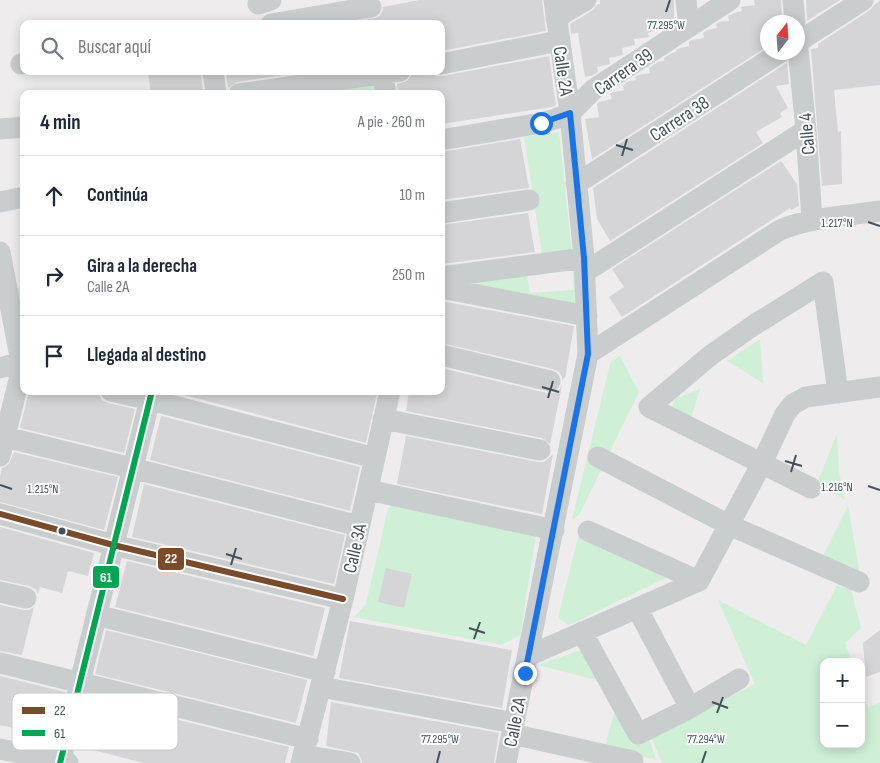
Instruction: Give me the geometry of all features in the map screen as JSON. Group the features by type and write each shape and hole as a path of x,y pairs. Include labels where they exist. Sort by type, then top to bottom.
{"street":[{"path":"555,9 586,0"},
{"path":"686,0 689,26"},
{"name":"Carrera 39","path":"570,113 594,89 730,0"},
{"path":"794,0 795,15"},
{"path":"805,37 863,0"},
{"name":"Calle 2A","path":"506,763 588,354 585,265 570,113 555,9"},
{"path":"300,20 371,10"},
{"path":"445,63 559,42"},
{"name":"Carrera 38","path":"576,184 769,60"},
{"name":"Calle 4","path":"799,60 812,220"},
{"path":"214,75 215,90"},
{"path":"276,90 388,78"},
{"path":"445,139 541,123 570,113"},
{"path":"0,130 20,131"},
{"path":"445,277 585,265 806,130"},
{"path":"0,202 20,198"},
{"path":"445,212 529,200"},
{"path":"588,354 780,230 796,223 880,211"},
{"path":"0,252 3,284 20,358"},
{"path":"811,488 649,407 711,355 754,325 823,282 838,393"},
{"path":"445,289 587,316"},
{"path":"445,356 550,381"},
{"path":"0,368 20,367"},
{"path":"20,375 2,446 132,468 359,526"},
{"path":"528,656 700,581 762,463 785,414 793,404 806,397 880,387"},
{"path":"77,693 151,395 375,458"},
{"name":"Calle 3A","path":"304,752 343,599 388,395"},
{"path":"383,419 540,450"},
{"path":"598,457 728,525 858,582"},
{"path":"368,490 554,530"},
{"path":"0,514 113,545 343,599"},
{"path":"588,531 700,581"},
{"path":"0,592 26,598"},
{"path":"637,608 690,708"},
{"path":"96,615 323,679 634,761"},
{"path":"582,632 638,734 690,708 739,679"},
{"path":"0,663 109,693"},
{"path":"178,714 304,752 350,763"},
{"path":"0,749 63,762"}],"green space":[{"path":"378,81 379,90 323,90"},
{"path":"559,132 572,255 543,260 524,137"},
{"path":"580,260 584,312 445,284 526,270 530,293 574,290 572,264"},
{"path":"18,288 20,288 20,306"},
{"path":"760,339 763,383 727,361"},
{"path":"620,356 639,392 579,515 572,519 611,361"},
{"path":"700,389 691,418 671,408 676,398"},
{"path":"837,434 839,472 845,500 817,483"},
{"path":"399,501 537,528 520,635 502,645 354,617 366,604 388,509"},
{"path":"848,506 861,581 821,560"},
{"path":"579,534 672,575 569,625 558,618"},
{"path":"837,585 851,590 861,628 845,643 851,658 820,658 820,748 865,748 865,700 868,708 880,702 880,763 662,763 651,737 755,684 718,600 806,645"},
{"path":"592,646 612,684 538,665"},
{"path":"619,695 641,736 650,742 656,760 605,747"}],"building":[{"path":"419,0 542,0 546,31 445,50 445,20 365,20 379,17 383,7"},
{"path":"600,0 674,0 674,20 661,22 662,29 648,33 649,37 634,39 635,45 622,48 623,55 609,58 610,64 597,67 598,72 585,77 578,33 571,34 570,24 593,10 600,4"},
{"path":"754,0 781,0 782,15 760,15 760,51 592,159 585,119 599,117 597,104 599,102 612,99 610,93 624,90 623,85 629,81 636,80 635,77 639,75 650,73 649,68 658,62 664,61 664,58 676,52 676,50 689,46 689,42 692,40 704,38 703,33 717,28 716,24 719,22 729,21 728,16 742,11 741,7 755,5"},
{"path":"806,0 840,0 807,21"},
{"path":"880,1 880,85 834,90 838,132 841,131 842,184 822,186 811,49 818,48 818,44 870,10"},
{"path":"549,56 556,105 445,123 445,90 398,90 397,84 407,81 411,75 443,76"},
{"path":"787,63 789,84 776,86 788,108 780,113 782,117 756,132 763,143 610,241 597,219 593,188"},
{"path":"149,75 201,75 203,90 150,90"},
{"path":"226,75 282,75 237,82 228,88"},
{"path":"520,139 529,188 445,199 445,151"},
{"path":"781,161 797,184 799,206 791,210 790,208 622,317 609,297 624,287 612,269"},
{"path":"528,213 535,252 445,263 445,224"},
{"path":"445,302 574,326 565,378 563,378 562,382 559,372 445,344"},
{"path":"445,369 547,393 554,393 562,385 550,444 542,438 406,411 408,395 445,395"},
{"path":"28,395 99,395 102,400 108,403 135,409 124,453 20,428"},
{"path":"184,395 377,395 366,443"},
{"path":"161,416 360,467 350,511 150,460"},
{"path":"406,436 538,462 544,462 553,454 542,514 397,484"},
{"path":"14,452 118,477 104,530 0,502 2,468 9,464"},
{"path":"144,484 345,535 334,584 132,537"},
{"path":"0,527 94,553 88,576 68,571 62,593 40,587 38,594 35,589 29,586 0,580"},
{"path":"127,561 325,608 313,656 115,607"},
{"path":"386,568 412,574 404,608 378,602"},
{"path":"0,605 24,610 34,607 22,655 0,651"},
{"path":"350,621 512,650 502,708 339,678"},
{"path":"106,630 307,680 296,723 95,674"},
{"path":"880,630 880,672 866,677 865,658 863,643"},
{"path":"0,676 65,692 12,693 12,728 0,725"},
{"path":"331,702 499,733 494,763 362,763 358,753 326,746"},
{"path":"178,720 289,747 285,763 144,763 93,750 178,750"}],"transit line":[{"name":"61","path":"77,693 151,395"},
{"name":"22","path":"0,514 113,545 343,599"},
{"name":"61","path":"60,763 63,750"}],"route":[{"path":"525,673 588,354 584,258 570,113 541,123"}]}
